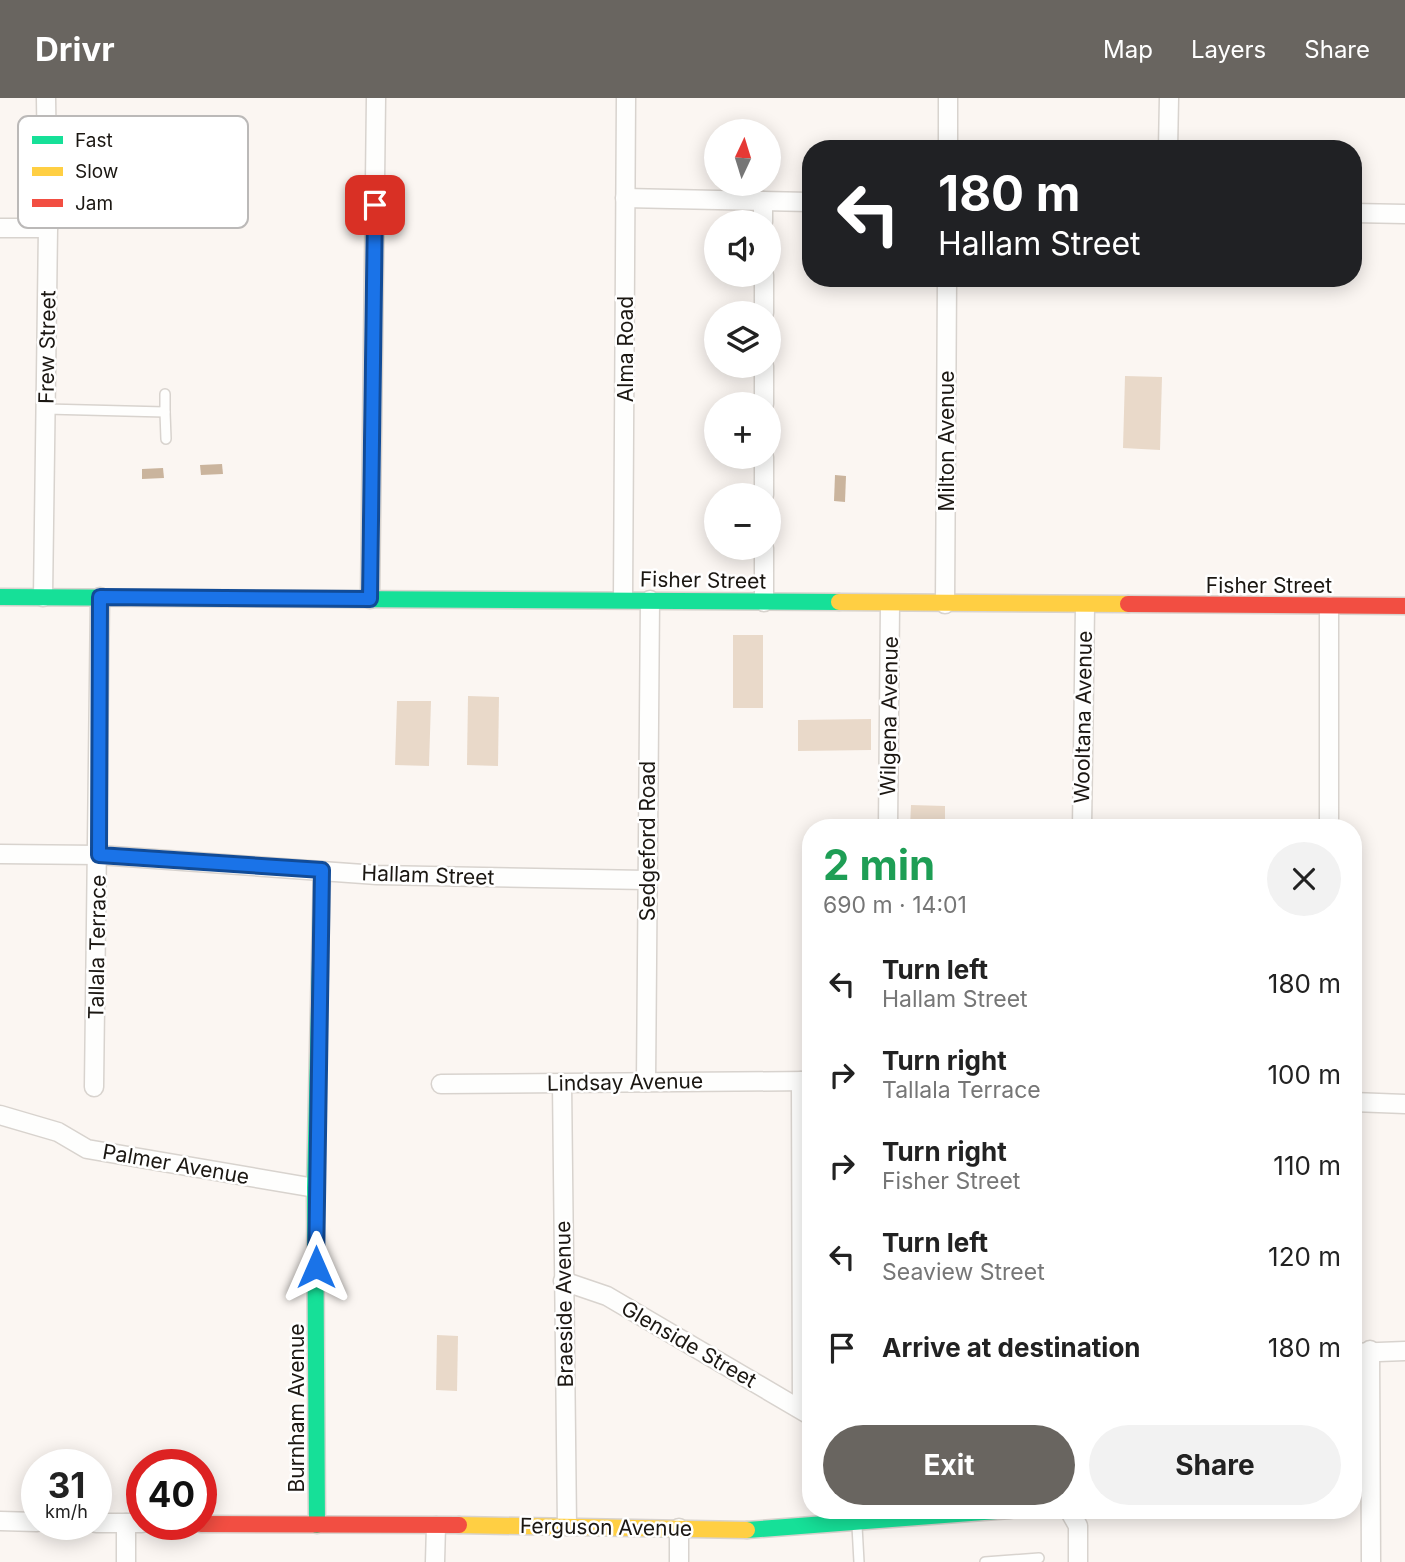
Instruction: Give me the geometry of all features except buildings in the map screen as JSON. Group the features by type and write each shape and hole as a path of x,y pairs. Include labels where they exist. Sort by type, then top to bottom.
{"street":[{"name":"Frew Street","path":"46,98 46,116"},
{"path":"370,599 376,98"},
{"name":"Alma Road","path":"623,599 626,98"},
{"path":"948,98 948,140"},
{"path":"1168,140 1169,98"},
{"path":"625,198 802,202"},
{"path":"763,201 763,210"},
{"path":"1362,213 1405,214"},
{"path":"0,228 48,229"},
{"name":"Frew Street","path":"43,597 48,229"},
{"name":"Milton Avenue","path":"945,604 947,287"},
{"path":"764,560 764,602"},
{"name":"Fisher Street","path":"0,597 1405,606"},
{"name":"Tallala Terrace","path":"94,1087 99,855 100,597"},
{"name":"Sedgeford Road","path":"646,1082 650,600"},
{"name":"Wilgena Avenue","path":"888,819 890,604"},
{"name":"Wooltana Avenue","path":"1082,819 1084,606"},
{"path":"1329,606 1329,819"},
{"name":"Hallam Street","path":"0,854 99,855 377,875 646,880"},
{"name":"Burnham Avenue","path":"317,1525 316,1188 322,870"},
{"name":"Lindsay Avenue","path":"440,1084 802,1081"},
{"name":"Braeside Avenue","path":"562,1083 567,1525"},
{"path":"1362,1102 1405,1104"},
{"name":"Palmer Avenue","path":"0,1115 58,1132 87,1149 316,1188"},
{"name":"Glenside Street","path":"563,1281 607,1296 802,1411"},
{"path":"1362,1351 1405,1350"},
{"path":"1362,1372 1371,1562"},
{"name":"Ferguson Avenue","path":"217,1524 567,1525 766,1530 857,1524 882,1519"},
{"path":"1074,1519 1078,1526 1079,1562"},
{"path":"0,1521 21,1522"},
{"path":"435,1562 436,1526"},
{"path":"679,1528 679,1562"},
{"path":"127,1562 131,1540"}],"lane":[{"path":"165,394 166,439"},
{"path":"46,409 165,412"},
{"path":"857,1524 859,1562"},
{"path":"985,1562 1039,1558"}],"shaded area":[{"path":"1125,376 1162,377 1160,450 1123,448"},
{"path":"222,464 223,474 201,475 200,465"},
{"path":"163,468 164,478 142,479 142,469"},
{"path":"835,475 846,476 845,502 834,501"},
{"path":"733,635 763,635 763,708 733,708"},
{"path":"468,696 499,697 498,766 467,765"},
{"path":"397,701 431,701 429,766 395,765"},
{"path":"871,719 871,750 798,751 798,720"},
{"path":"911,805 945,806 945,819 910,819"},
{"path":"437,1335 458,1336 457,1391 436,1390"}],"traffic: fast":[{"path":"0,597 839,602"},
{"path":"317,1525 315,1188 322,870"},
{"path":"747,1530 892,1519"}],"traffic: slow":[{"path":"839,602 1128,604"},
{"path":"459,1525 747,1530"}],"traffic: jam":[{"path":"1128,604 1405,606"},
{"path":"217,1524 459,1525"}],"route":[{"path":"316,1267 322,870 99,855 100,597 370,599 375,205"}]}
